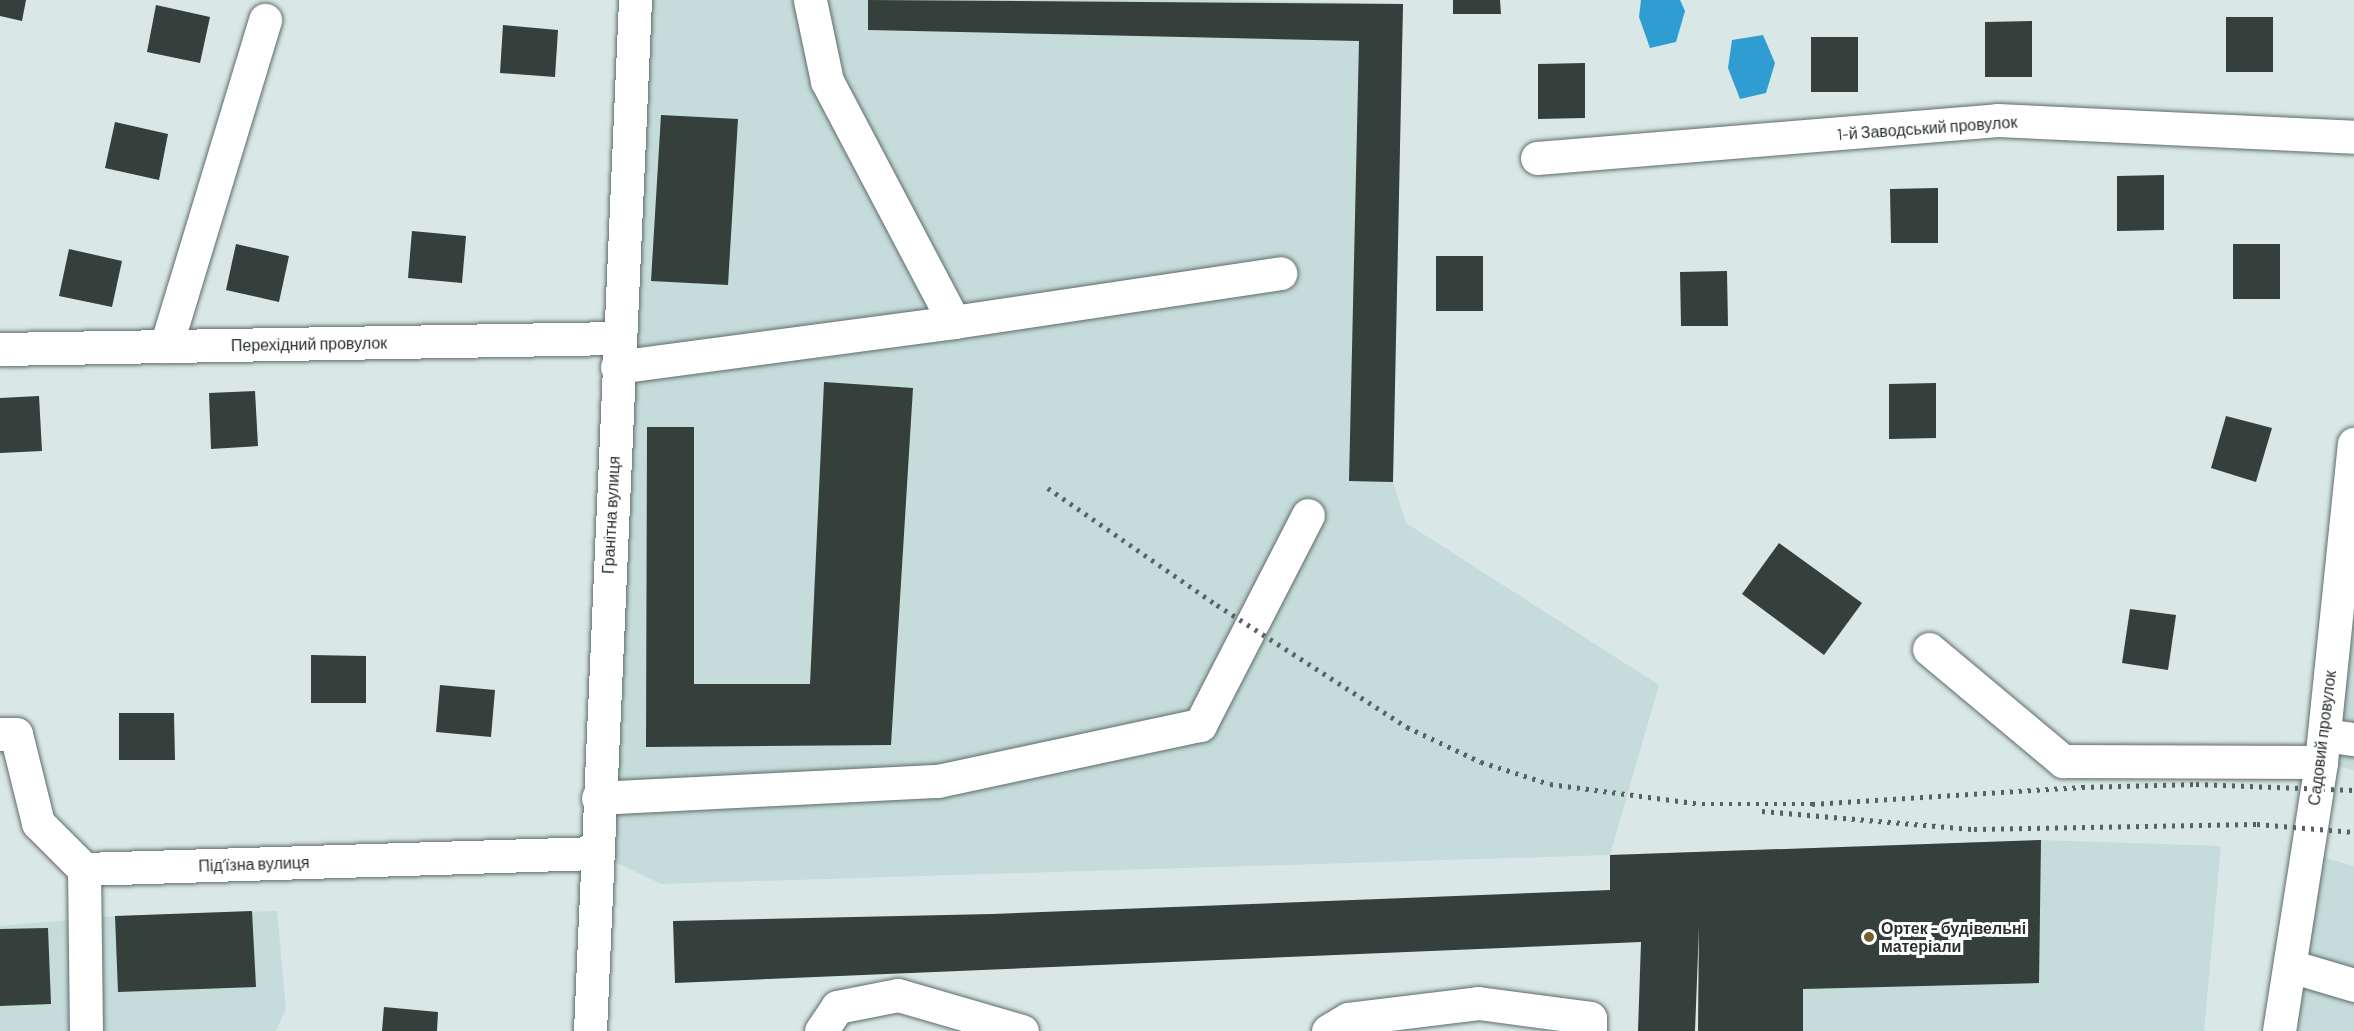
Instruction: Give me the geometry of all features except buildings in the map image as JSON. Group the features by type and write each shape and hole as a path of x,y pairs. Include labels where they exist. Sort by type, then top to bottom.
{"street":[{"name":"Гранітна вулиця","path":"590,1031 598,798 635,0"},
{"path":"810,0 827,81 954,322"},
{"path":"166,346 265,20"},
{"name":"1-й Заводський провулок","path":"1537,158 1997,120 2354,137"},
{"name":"Перехідний провулок","path":"0,349 166,346 618,353 954,322 1280,273"},
{"name":"Садовий провулок","path":"2280,1031 2290,966 2333,746 2354,444"},
{"path":"598,798 938,781 1200,725 1308,515"},
{"path":"1929,649 2063,761 2333,746"},
{"path":"0,734 16,734 38,823 84,869 86,1031"},
{"name":"Підʼїзна вулиця","path":"84,869 596,853"},
{"path":"2290,966 2354,985"},
{"path":"821,1031 837,1007 898,995 1022,1031"},
{"path":"1328,1031 1348,1019 1478,1003 1590,1018 1590,1031"}],"shaded area":[{"path":"635,0 1220,0 1403,4 1393,482 1406,523 1659,685 1610,855 661,884 596,853"},
{"path":"2354,444 2354,770 2321,762"},
{"path":"2041,840 2221,846 2204,1031 1698,1031 1699,888 1610,890 1610,855"},
{"path":"2308,853 2354,866 2354,1031 2280,1031"},
{"path":"277,911 286,1009 276,1031 0,1031 0,926 115,916"}],"water":[{"path":"1641,0 1680,0 1685,11 1676,42 1650,48 1639,17"},
{"path":"1763,35 1775,63 1766,93 1740,99 1728,68 1732,40"}],"railway":[{"path":"1048,488 1217,605 1407,727 1481,762 1550,784 1702,804 1812,804 2082,787 2196,784 2354,790"},
{"path":"1762,811 1974,829 2257,824 2354,832"}],"place":[{"name":"Ортек - будівельні матеріали","path":"1869,937"}]}
